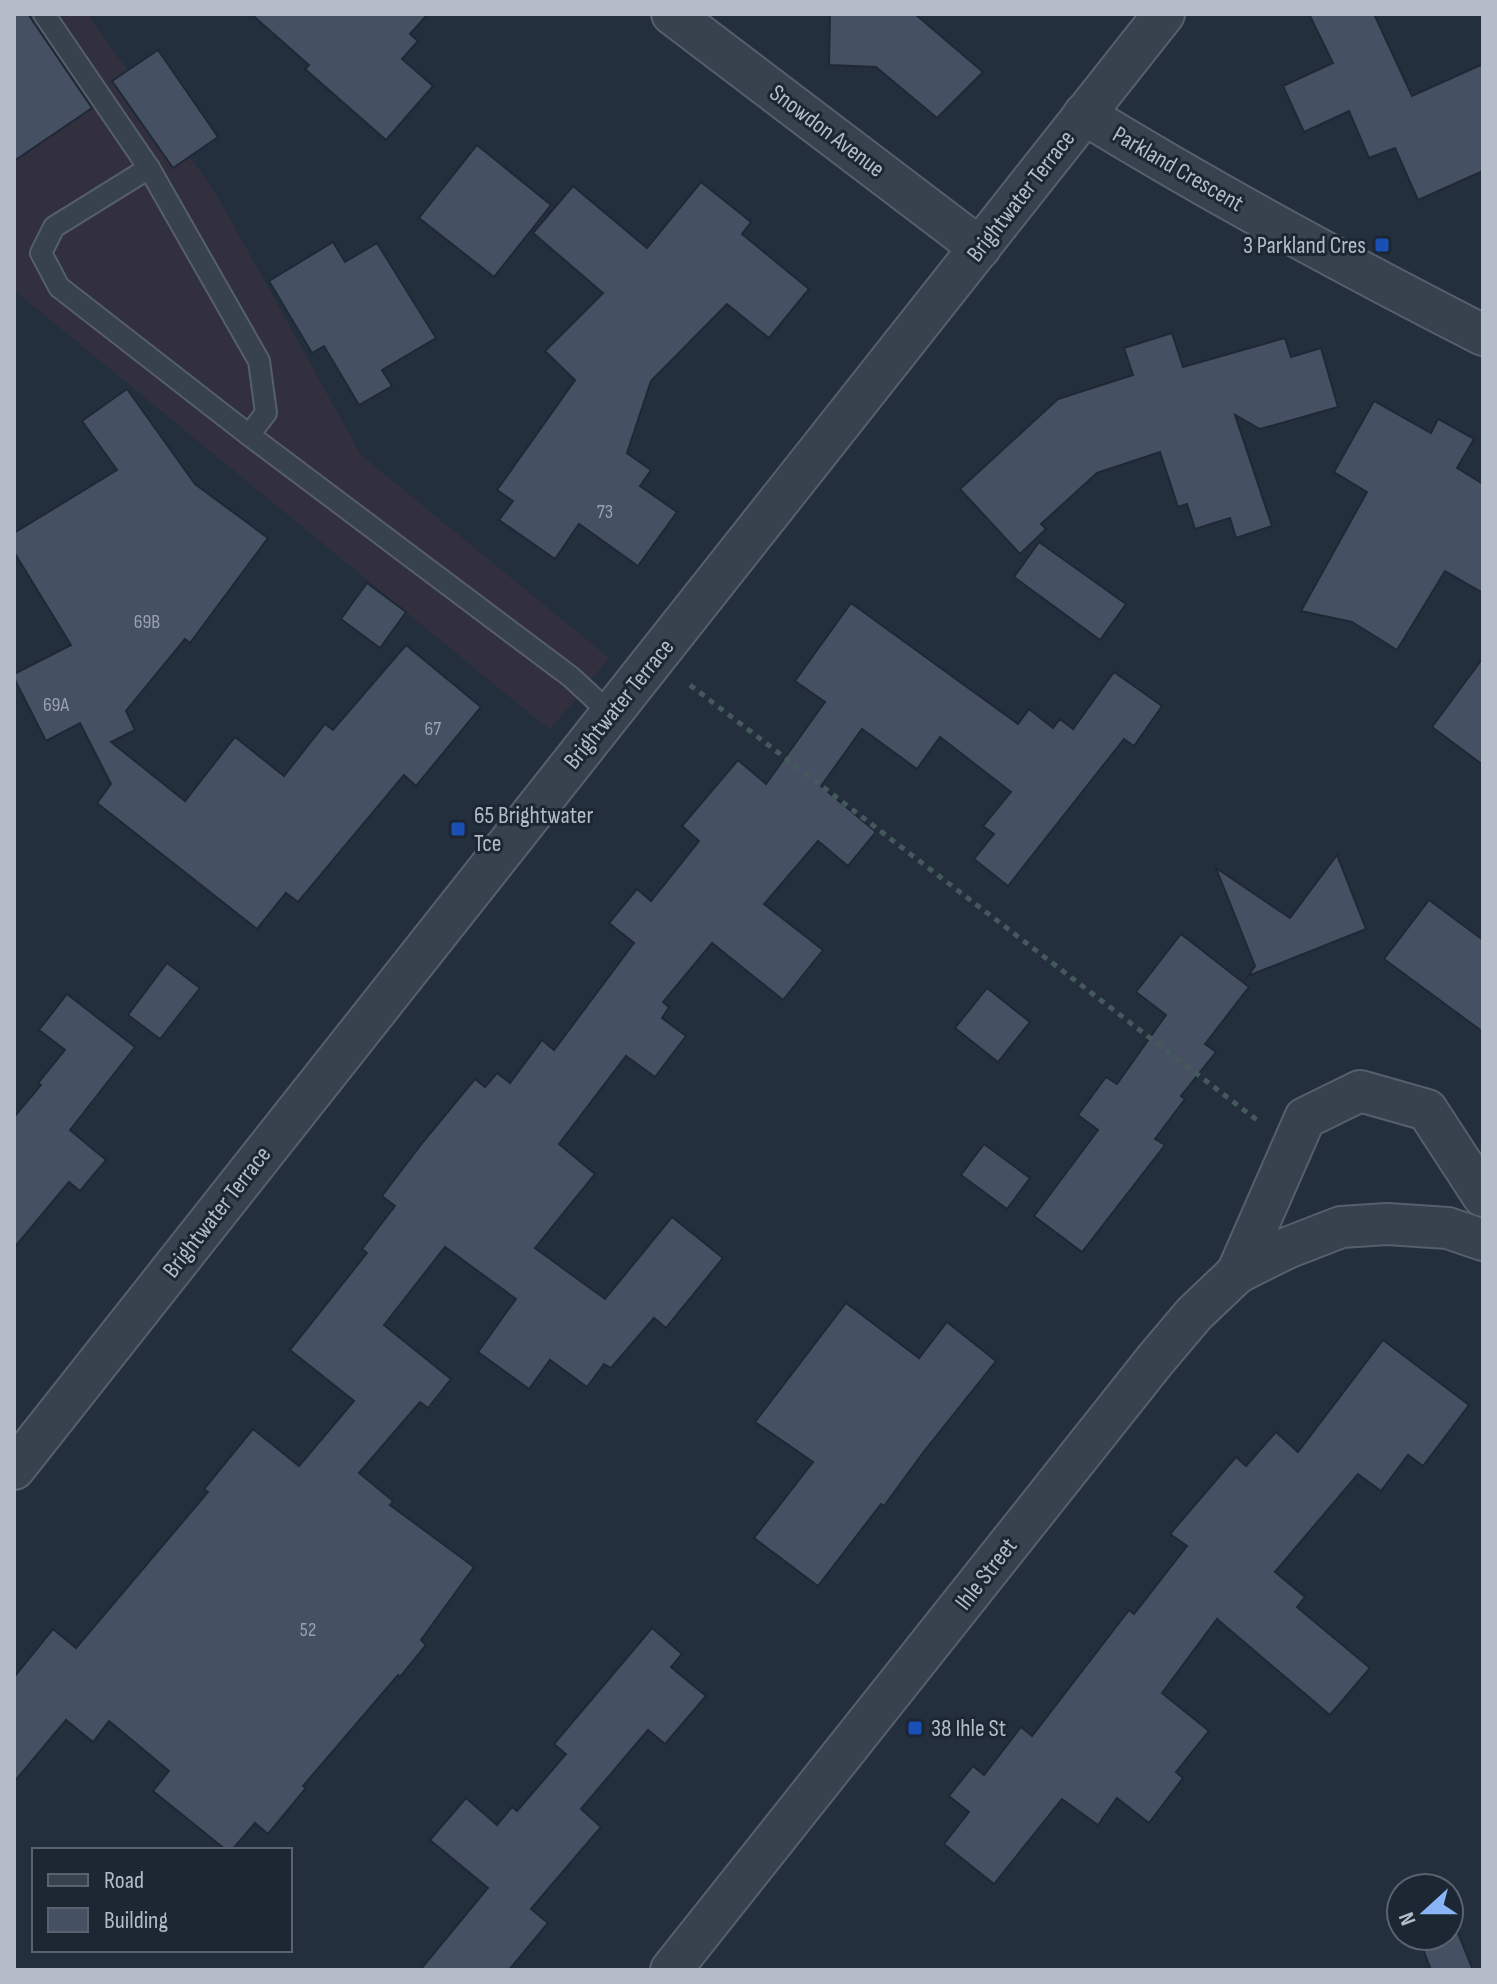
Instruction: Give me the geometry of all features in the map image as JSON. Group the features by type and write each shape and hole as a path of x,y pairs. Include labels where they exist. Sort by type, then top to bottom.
{"street":[{"name":"Snowdon Avenue","path":"672,14 980,248"},
{"name":"Brightwater Terrace","path":"14,1469 1164,14"},
{"name":"Parkland Crescent","path":"1084,114 1154,157 1368,276 1483,335"},
{"path":"1237,1273 1305,1118 1360,1091 1427,1110 1483,1196"},
{"name":"Ihle Street","path":"671,1970 1156,1359 1194,1314 1237,1273 1287,1248 1341,1227 1387,1224 1448,1228 1483,1240"}],"lane":[{"path":"44,14 149,168 259,361 266,413 249,435"},
{"path":"149,168 54,227 41,253 59,287 249,435 571,677 611,714"}],"path":[{"path":"656,657 706,699 1293,1147"}],"shaded area":[{"path":"14,14 87,14 215,192 361,455 609,658 550,730 14,290"}],"building":[{"path":"14,14 28,14 92,108 14,161"},
{"path":"251,14 428,14 410,34 418,41 402,59 433,86 386,140 305,69 309,65"},
{"path":"830,14 915,14 983,72 937,118 876,67 829,65"},
{"path":"1309,14 1374,14 1412,96 1483,64 1483,171 1418,200 1395,148 1369,158 1349,111 1304,132 1283,86 1333,63"},
{"path":"158,50 218,137 173,168 112,81"},
{"path":"477,145 551,205 494,277 419,218"},
{"path":"701,182 751,222 742,234 809,289 769,338 727,304 651,381 627,453 651,470 640,486 677,512 638,566 579,524 555,559 499,520 513,501 497,490 575,380 545,351 603,293 533,233 573,186 647,248"},
{"path":"333,242 345,262 377,243 436,338 382,370 392,386 359,405 324,346 312,353 269,281"},
{"path":"1172,333 1183,367 1285,338 1291,357 1321,348 1338,407 1260,429 1235,415 1272,526 1236,538 1230,518 1195,529 1187,504 1178,507 1160,452 1097,473 1041,524 1046,529 1020,554 960,489 1058,399 1133,375 1124,348"},
{"path":"127,389 195,484 268,538 190,643 185,639 126,711 135,730 111,742 185,801 235,737 284,776 325,724 333,730 406,645 481,707 416,786 404,775 298,902 286,893 257,929 97,803 111,784 80,723 46,741 14,678 14,674 71,645 14,552 14,533 117,470 82,421"},
{"path":"1374,401 1431,433 1438,419 1474,439 1457,468 1483,484 1483,593 1445,571 1397,650 1352,622 1301,611 1367,492 1334,472"},
{"path":"1039,542 1126,604 1100,640 1014,577"},
{"path":"367,583 406,612 380,648 341,619"},
{"path":"851,603 1018,724 1029,709 1053,728 1060,719 1073,729 1114,672 1162,706 1134,746 1124,739 1008,886 974,859 994,834 983,826 1011,792 940,737 917,769 862,729 821,786 876,832 848,866 818,841 764,904 823,950 783,1000 712,943 663,1002 669,1007 662,1018 686,1036 655,1077 626,1056 559,1144 595,1174 535,1248 605,1299 672,1217 723,1258 666,1328 654,1318 611,1368 604,1364 587,1387 550,1360 529,1389 478,1352 516,1299 445,1247 384,1325 451,1379 428,1408 420,1402 359,1473 393,1501 390,1505 474,1567 421,1640 426,1645 303,1786 306,1788 268,1834 255,1823 234,1848 224,1848 153,1791 169,1771 109,1721 93,1742 66,1720 14,1782 14,1677 53,1629 76,1648 208,1492 204,1489 253,1429 299,1466 354,1401 290,1350 367,1253 362,1249 395,1206 382,1196 475,1079 485,1087 497,1073 510,1083 542,1040 554,1050 634,943 609,923 637,889 651,901 699,841 682,826 738,760 766,784 825,702 795,681"},
{"path":"1483,658 1483,765 1432,727"},
{"path":"1337,855 1366,929 1248,976 1255,966 1216,868 1290,918"},
{"path":"1429,900 1483,940 1483,1032 1384,959"},
{"path":"1181,934 1249,987 1205,1044 1216,1052 1181,1096 1185,1099 1155,1139 1165,1145 1082,1252 1034,1216 1098,1130 1078,1115 1106,1077 1117,1084 1166,1015 1136,992"},
{"path":"167,963 200,988 160,1039 128,1015"},
{"path":"987,988 1030,1022 998,1062 955,1028"},
{"path":"67,994 135,1047 70,1130 106,1160 80,1191 69,1182 14,1248 14,1117 65,1050 39,1030"},
{"path":"984,1144 1030,1178 1007,1209 961,1175"},
{"path":"846,1303 919,1358 947,1322 996,1361 818,1586 754,1538 813,1462 755,1422"},
{"path":"1383,1340 1469,1405 1423,1466 1408,1455 1381,1491 1358,1474 1275,1572 1305,1597 1297,1607 1370,1668 1330,1715 1217,1619 1162,1693 1209,1731 1176,1772 1183,1778 1149,1823 1117,1798 1098,1825 1062,1799 994,1884 944,1844 969,1812 949,1796 973,1766 984,1775 1021,1727 1032,1736 1129,1610 1134,1614 1187,1546 1170,1534 1236,1457 1246,1466 1276,1432 1298,1452"},
{"path":"652,1628 682,1654 671,1667 706,1696 665,1744 648,1730 581,1809 601,1827 531,1909 548,1923 509,1970 420,1970 488,1888 430,1840 466,1798 497,1825 512,1807 517,1811 566,1754 554,1744"},
{"path":"1465,1950 1473,1970 1431,1970 1424,1952"}],"place":[{"name":"3 Parkland Cres","path":"1382,245"},
{"name":"65 Brightwater Tce","path":"458,829"},
{"name":"38 Ihle St","path":"915,1728"}]}
